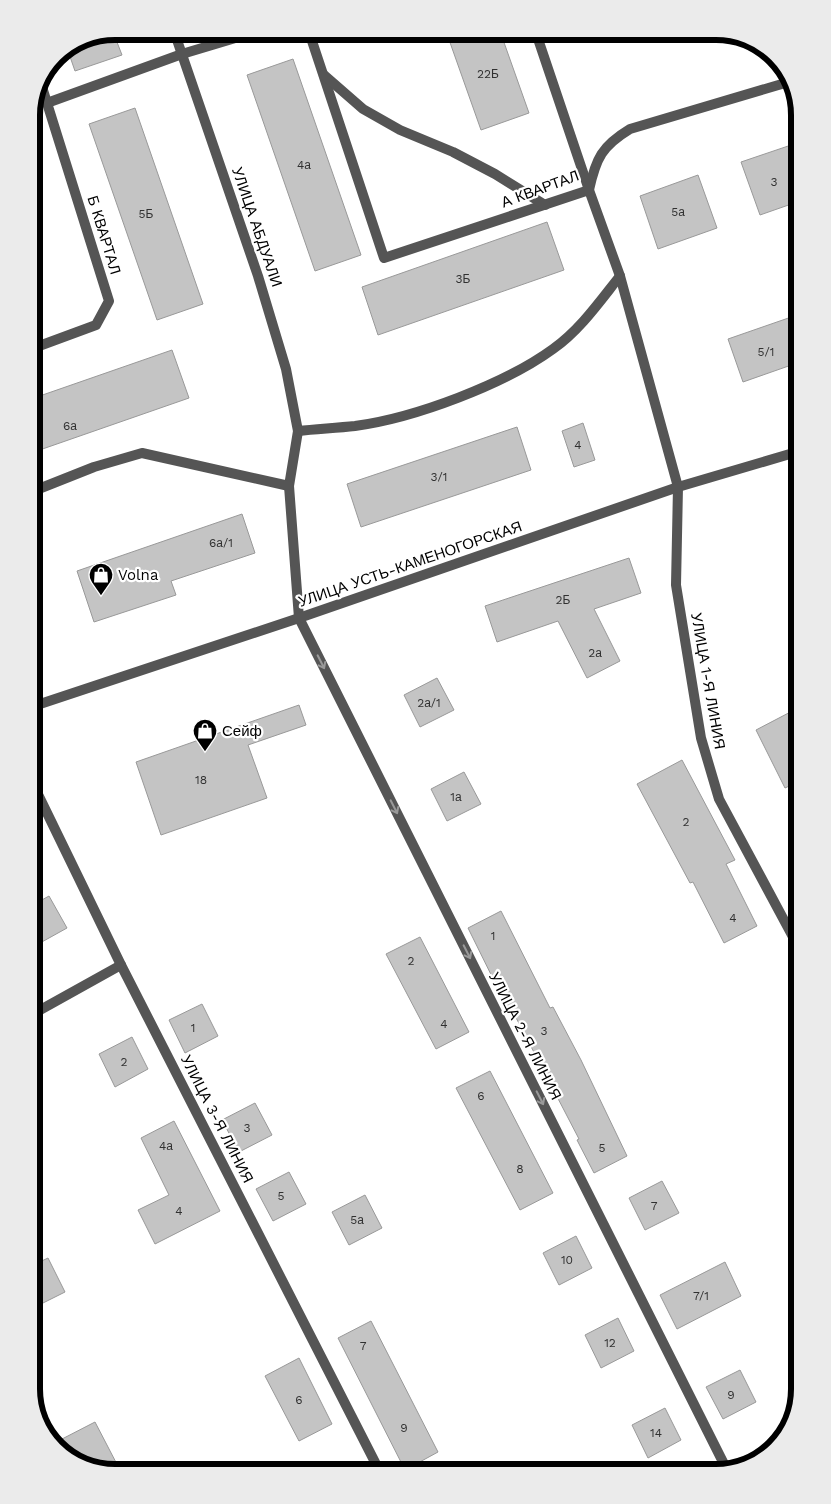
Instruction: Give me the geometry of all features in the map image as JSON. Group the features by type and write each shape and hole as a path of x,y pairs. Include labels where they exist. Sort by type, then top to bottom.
{"street":[{"name":"УЛИЦА АБДУАЛИ","path":"177,40 258,276 286,369 298,431"},
{"path":"47,102 182,54 229,40"},
{"path":"312,40 323,74 363,109 400,130 453,152 495,174 545,205"},
{"name":"УЛИЦА 1-Я ЛИНИЯ","path":"538,40 620,276 678,487 676,586 700,738 719,799 791,933"},
{"name":"А КВАРТАЛ","path":"323,74 384,258 589,190 601,153 611,140 630,129 784,83"},
{"name":"Б КВАРТАЛ","path":"40,346 96,324 109,301 44,93"},
{"path":"299,618 289,486 298,431 357,426 415,411 508,377 554,348 588,316 620,276"},
{"path":"40,488 94,467 142,453 289,486"},
{"name":"УЛИЦА УСТЬ-КАМЕНОГОРСКАЯ","path":"40,704 299,618 678,487 791,454"},
{"name":"УЛИЦА 2-Я ЛИНИЯ","path":"299,618 724,1463"},
{"name":"УЛИЦА 3-Я ЛИНИЯ","path":"40,798 121,965 376,1464"},
{"path":"40,1009 121,965"}],"building":[{"path":"116,40 122,55 75,71 70,56 91,44"},
{"path":"449,40 503,40 529,113 481,130"},
{"path":"293,59 361,255 315,271 247,75"},
{"path":"135,108 203,304 157,320 89,124"},
{"path":"791,145 791,204 760,215 741,162"},
{"path":"698,175 717,228 658,249 640,196"},
{"path":"547,222 564,270 378,335 362,287"},
{"path":"791,317 791,365 743,382 728,339"},
{"path":"172,350 189,398 40,450 40,396"},
{"path":"583,423 595,460 574,467 562,431"},
{"path":"517,427 531,470 361,527 347,484"},
{"path":"242,514 255,553 171,581 176,595 94,622 77,571"},
{"path":"629,558 641,593 594,609 620,661 587,678 558,621 497,642 485,606"},
{"path":"437,678 454,710 420,727 404,695"},
{"path":"299,705 306,725 248,745 267,798 161,835 136,762"},
{"path":"791,712 791,785 785,788 756,730"},
{"path":"682,760 735,860 726,864 757,926 724,943 693,882 690,883 637,784"},
{"path":"464,772 481,804 447,821 431,789"},
{"path":"49,896 67,928 40,943 40,901"},
{"path":"501,911 550,1008 553,1007 581,1060 627,1156 594,1173 577,1140 579,1139 512,1010 509,1011 468,928"},
{"path":"420,937 469,1032 436,1049 386,954"},
{"path":"202,1004 218,1036 185,1053 169,1020"},
{"path":"132,1037 148,1069 115,1087 99,1054"},
{"path":"490,1071 553,1193 520,1210 456,1088"},
{"path":"255,1103 272,1135 239,1152 222,1120"},
{"path":"174,1121 220,1211 155,1244 138,1210 169,1195 141,1138"},
{"path":"289,1172 306,1204 273,1221 256,1189"},
{"path":"662,1181 679,1213 645,1230 629,1198"},
{"path":"365,1195 382,1228 349,1245 332,1212"},
{"path":"576,1236 592,1268 559,1285 543,1253"},
{"path":"48,1258 65,1292 40,1304 40,1262"},
{"path":"725,1262 741,1296 677,1329 660,1295"},
{"path":"618,1318 634,1351 601,1368 585,1335"},
{"path":"371,1321 438,1452 416,1464 402,1464 338,1338"},
{"path":"299,1358 332,1424 299,1441 265,1376"},
{"path":"740,1370 756,1402 723,1419 706,1387"},
{"path":"665,1408 681,1440 648,1458 632,1425"},
{"path":"95,1422 117,1464 100,1463 86,1458 69,1448 62,1439"}],"place":[{"name":"Volna","path":"101,596"},
{"name":"Сейф","path":"205,752"}]}
